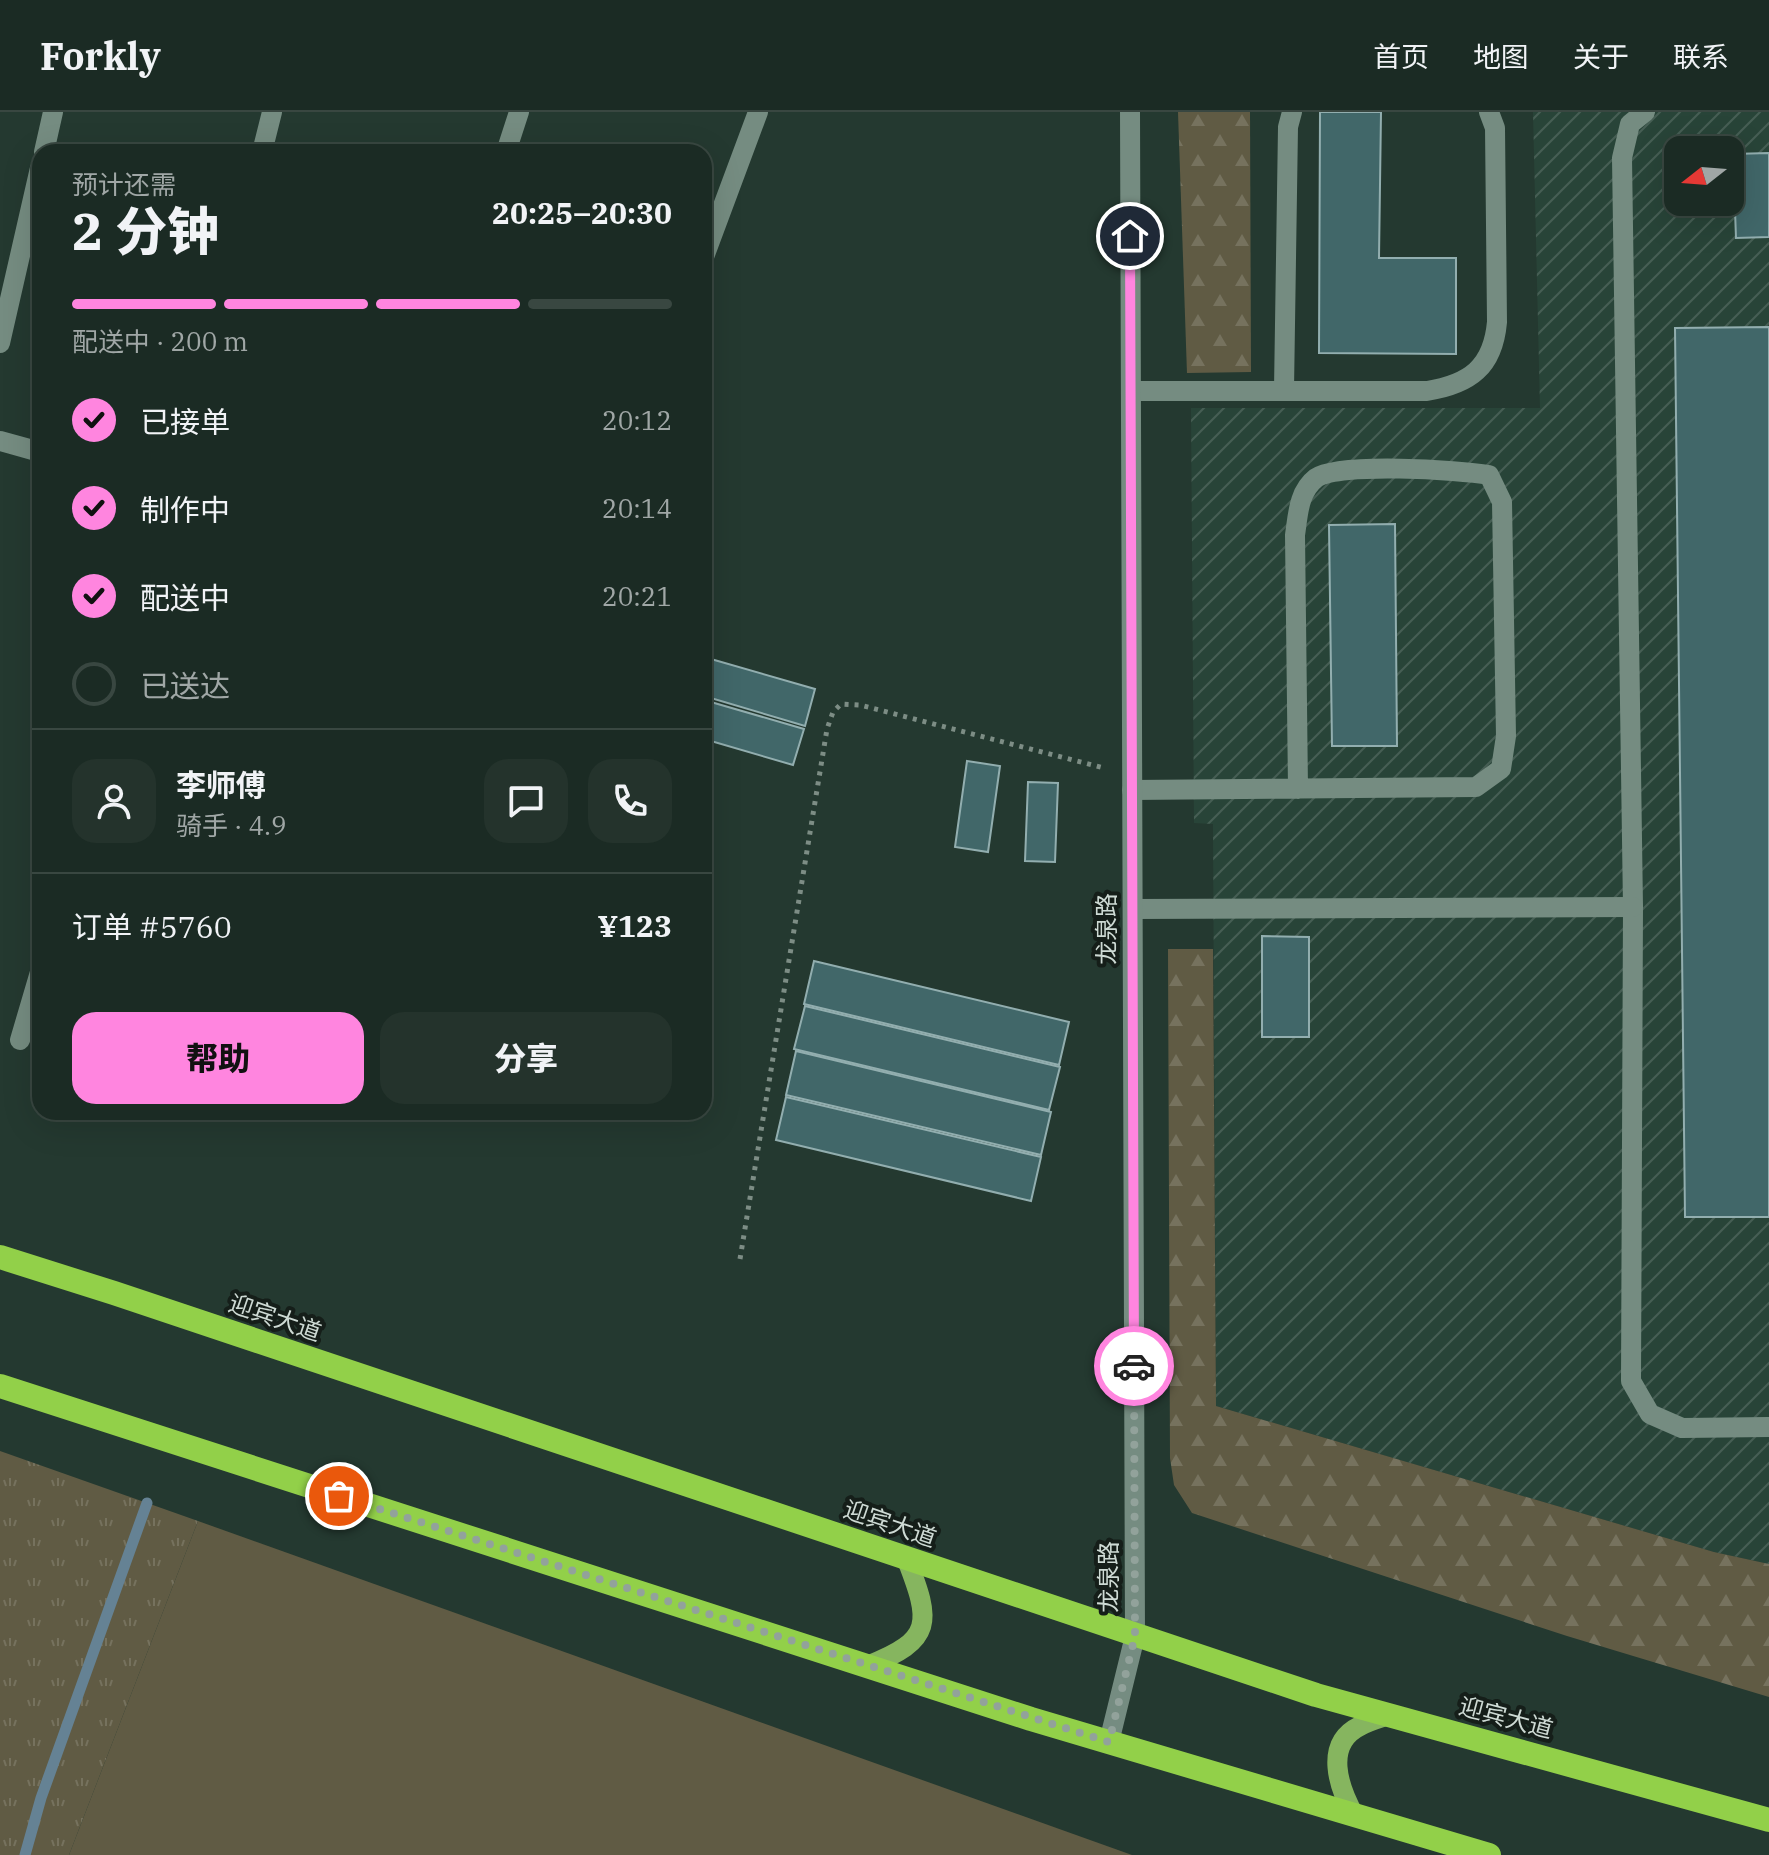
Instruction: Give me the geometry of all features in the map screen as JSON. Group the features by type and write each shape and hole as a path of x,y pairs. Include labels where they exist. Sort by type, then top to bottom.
{"highway":[{"name":"迎宾大道","path":"0,1257 1316,1695 1769,1820"},
{"path":"0,1386 867,1666 1489,1855"}],"main road":[{"path":"867,1666 898,1654 916,1638 924,1614 907,1560"},
{"path":"1354,1815 1342,1792 1336,1765 1343,1740 1357,1727 1389,1715"}],"street":[{"path":"46,144 53,112"},
{"path":"264,144 272,112"},
{"path":"509,144 519,112"},
{"path":"712,236 758,112"},
{"name":"龙泉路","path":"1109,1742 1135,1636 1130,112"},
{"path":"1284,390 1288,127 1292,112"},
{"path":"1131,391 1427,391 1456,384 1479,370 1495,342 1497,322 1495,128 1489,112"},
{"path":"1645,112 1630,124 1622,158 1633,907 1631,1381 1650,1414 1682,1428 1769,1427"},
{"path":"0,343 32,203"},
{"path":"0,441 32,450"},
{"path":"1132,783 1298,789 1476,787 1501,769 1506,736 1502,502 1489,475 1461,471 1345,470 1316,478 1300,501 1295,535 1298,789"},
{"path":"1133,909 1633,907"},
{"path":"20,1040 32,999"}],"path":[{"path":"740,1259 827,729 833,712 841,704 860,705 1132,783"}],"shaded area":[{"path":"1533,112 1769,112 1769,1564 1714,1552 1216,1406 1213,824 1194,823 1191,408 1540,408"}],"green space":[{"path":"1178,112 1250,112 1251,372 1187,373"},
{"path":"1168,949 1213,949 1216,1406 1714,1552 1769,1564 1769,1697 1567,1636 1192,1513 1174,1485 1170,1458"},
{"path":"0,1451 198,1521 69,1855 0,1855"},
{"path":"198,1521 1132,1855 69,1855"}],"building":[{"path":"1320,112 1381,112 1379,258 1456,258 1456,354 1319,353"},
{"path":"1769,153 1769,237 1736,238 1735,216 1744,216 1744,154"},
{"path":"1769,327 1769,1217 1685,1217 1675,328"},
{"path":"1395,524 1397,746 1332,746 1329,525"},
{"path":"712,659 815,689 805,726 712,698"},
{"path":"712,702 804,729 793,765 712,741"},
{"path":"967,761 1000,766 988,852 955,847"},
{"path":"1028,782 1058,783 1055,862 1025,861"},
{"path":"1262,936 1309,937 1309,1037 1262,1037"},
{"path":"814,961 1069,1022 1059,1065 804,1004"},
{"path":"805,1006 1060,1067 1049,1110 794,1049"},
{"path":"796,1051 1051,1112 1041,1155 786,1095"},
{"path":"786,1097 1041,1157 1031,1201 776,1140"}],"waterway":[{"path":"25,1855 41,1798 147,1503"}],"way so far":[{"path":"339,1496 1109,1742 1135,1636 1134,1366"}],"route":[{"path":"1130,236 1134,1366"}]}
